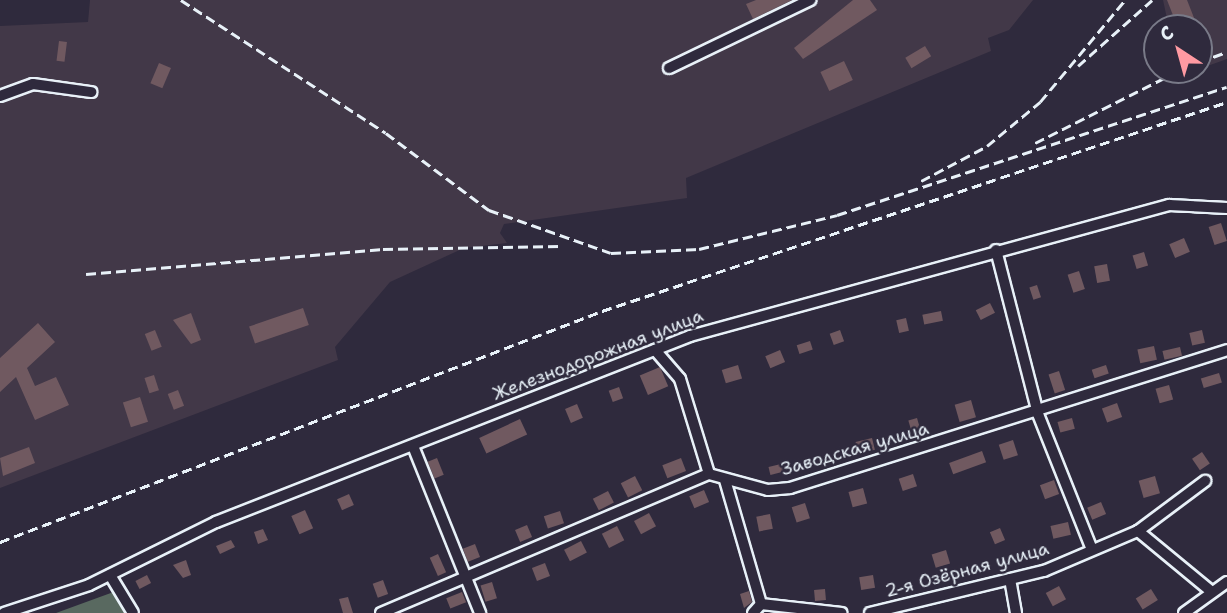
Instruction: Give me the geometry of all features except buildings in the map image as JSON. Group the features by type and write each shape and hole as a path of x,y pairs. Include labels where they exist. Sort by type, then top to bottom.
{"street":[{"path":"669,68 810,0"},
{"path":"0,96 33,84 91,92"},
{"name":"Железнодорожная улица","path":"4,613 110,575 216,522 655,350 800,302 1169,205 1227,208"},
{"path":"996,250 1038,414 1092,551"},
{"path":"382,613 709,474 680,379 655,350"},
{"name":"Заводская улица","path":"709,474 725,480 790,488 1038,414 1227,350"},
{"path":"413,446 480,613"},
{"path":"725,480 757,609 842,613"},
{"name":"2-я Озёрная улица","path":"870,613 1010,579 1092,551 1138,531 1205,481"},
{"path":"1138,531 1213,592"},
{"path":"110,575 133,613"},
{"path":"1010,579 1016,613"},
{"path":"1184,613 1227,582"}],"shaded area":[{"path":"90,0 1033,0 1009,30 988,38 991,51 686,178 687,198 504,224 500,233 507,243 464,248 390,282 335,347 338,360 0,488 0,26 88,22"},
{"path":"1163,0 1227,0 1227,59 1213,64 1213,14 1166,14"}],"green space":[{"path":"119,590 130,613 56,613"}],"railway":[{"path":"181,0 386,133 489,210 611,253 699,249 837,215 1227,87"},
{"path":"921,181 987,146 1040,102 1125,0"},
{"path":"1078,66 1152,0"},
{"path":"1213,57 1227,52"},
{"path":"1035,143 1152,84"},
{"path":"0,542 602,311 1227,102"},
{"path":"86,274 383,249 561,246"}]}
